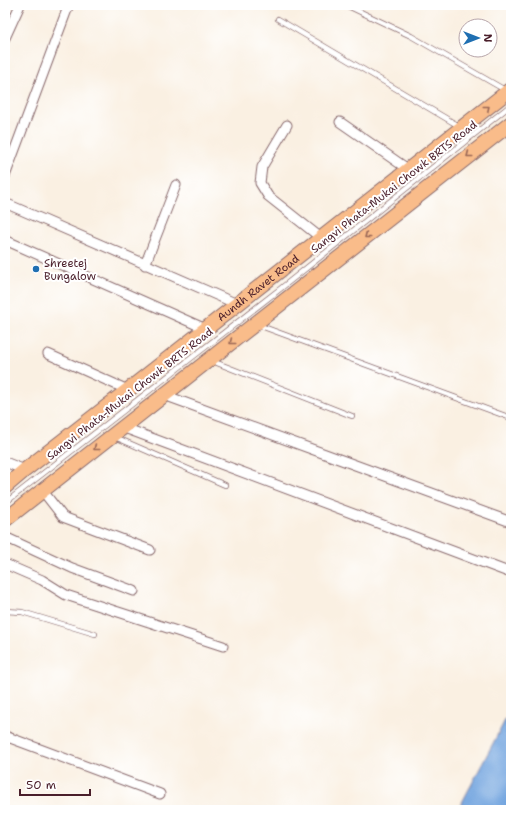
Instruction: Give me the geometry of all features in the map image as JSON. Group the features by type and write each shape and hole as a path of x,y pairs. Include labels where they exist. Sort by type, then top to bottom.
{"main road":[{"name":"Aundh Ravet Road","path":"5,487 509,90"},
{"path":"5,520 511,123"}],"street":[{"path":"5,38 20,5"},
{"path":"5,176 68,7"},
{"path":"340,122 408,170"},
{"path":"286,125 262,167 260,182 268,196 321,238"},
{"path":"145,265 176,186"},
{"path":"5,203 237,304"},
{"path":"5,240 206,329"},
{"path":"48,354 128,390"},
{"path":"164,395 511,522"},
{"path":"117,432 511,573"},
{"path":"5,462 25,470"},
{"path":"42,490 63,517 150,550"},
{"path":"5,536 72,568 134,591"},
{"path":"5,564 42,580 66,595 223,646"},
{"path":"5,736 160,794"}],"lane":[{"path":"348,6 411,36 509,90"},
{"path":"278,19 462,128"},
{"name":"Sangvi Phata-Mukai Chowk BRTS Road","path":"5,503 280,289 511,106"},
{"path":"254,324 511,418"},
{"path":"209,360 352,416"},
{"path":"117,432 225,485"},
{"path":"5,611 22,612 95,634"}],"water":[{"path":"511,709 511,810 458,810"}],"place":[{"name":"Shreetej Bungalow","path":"36,269"}]}
